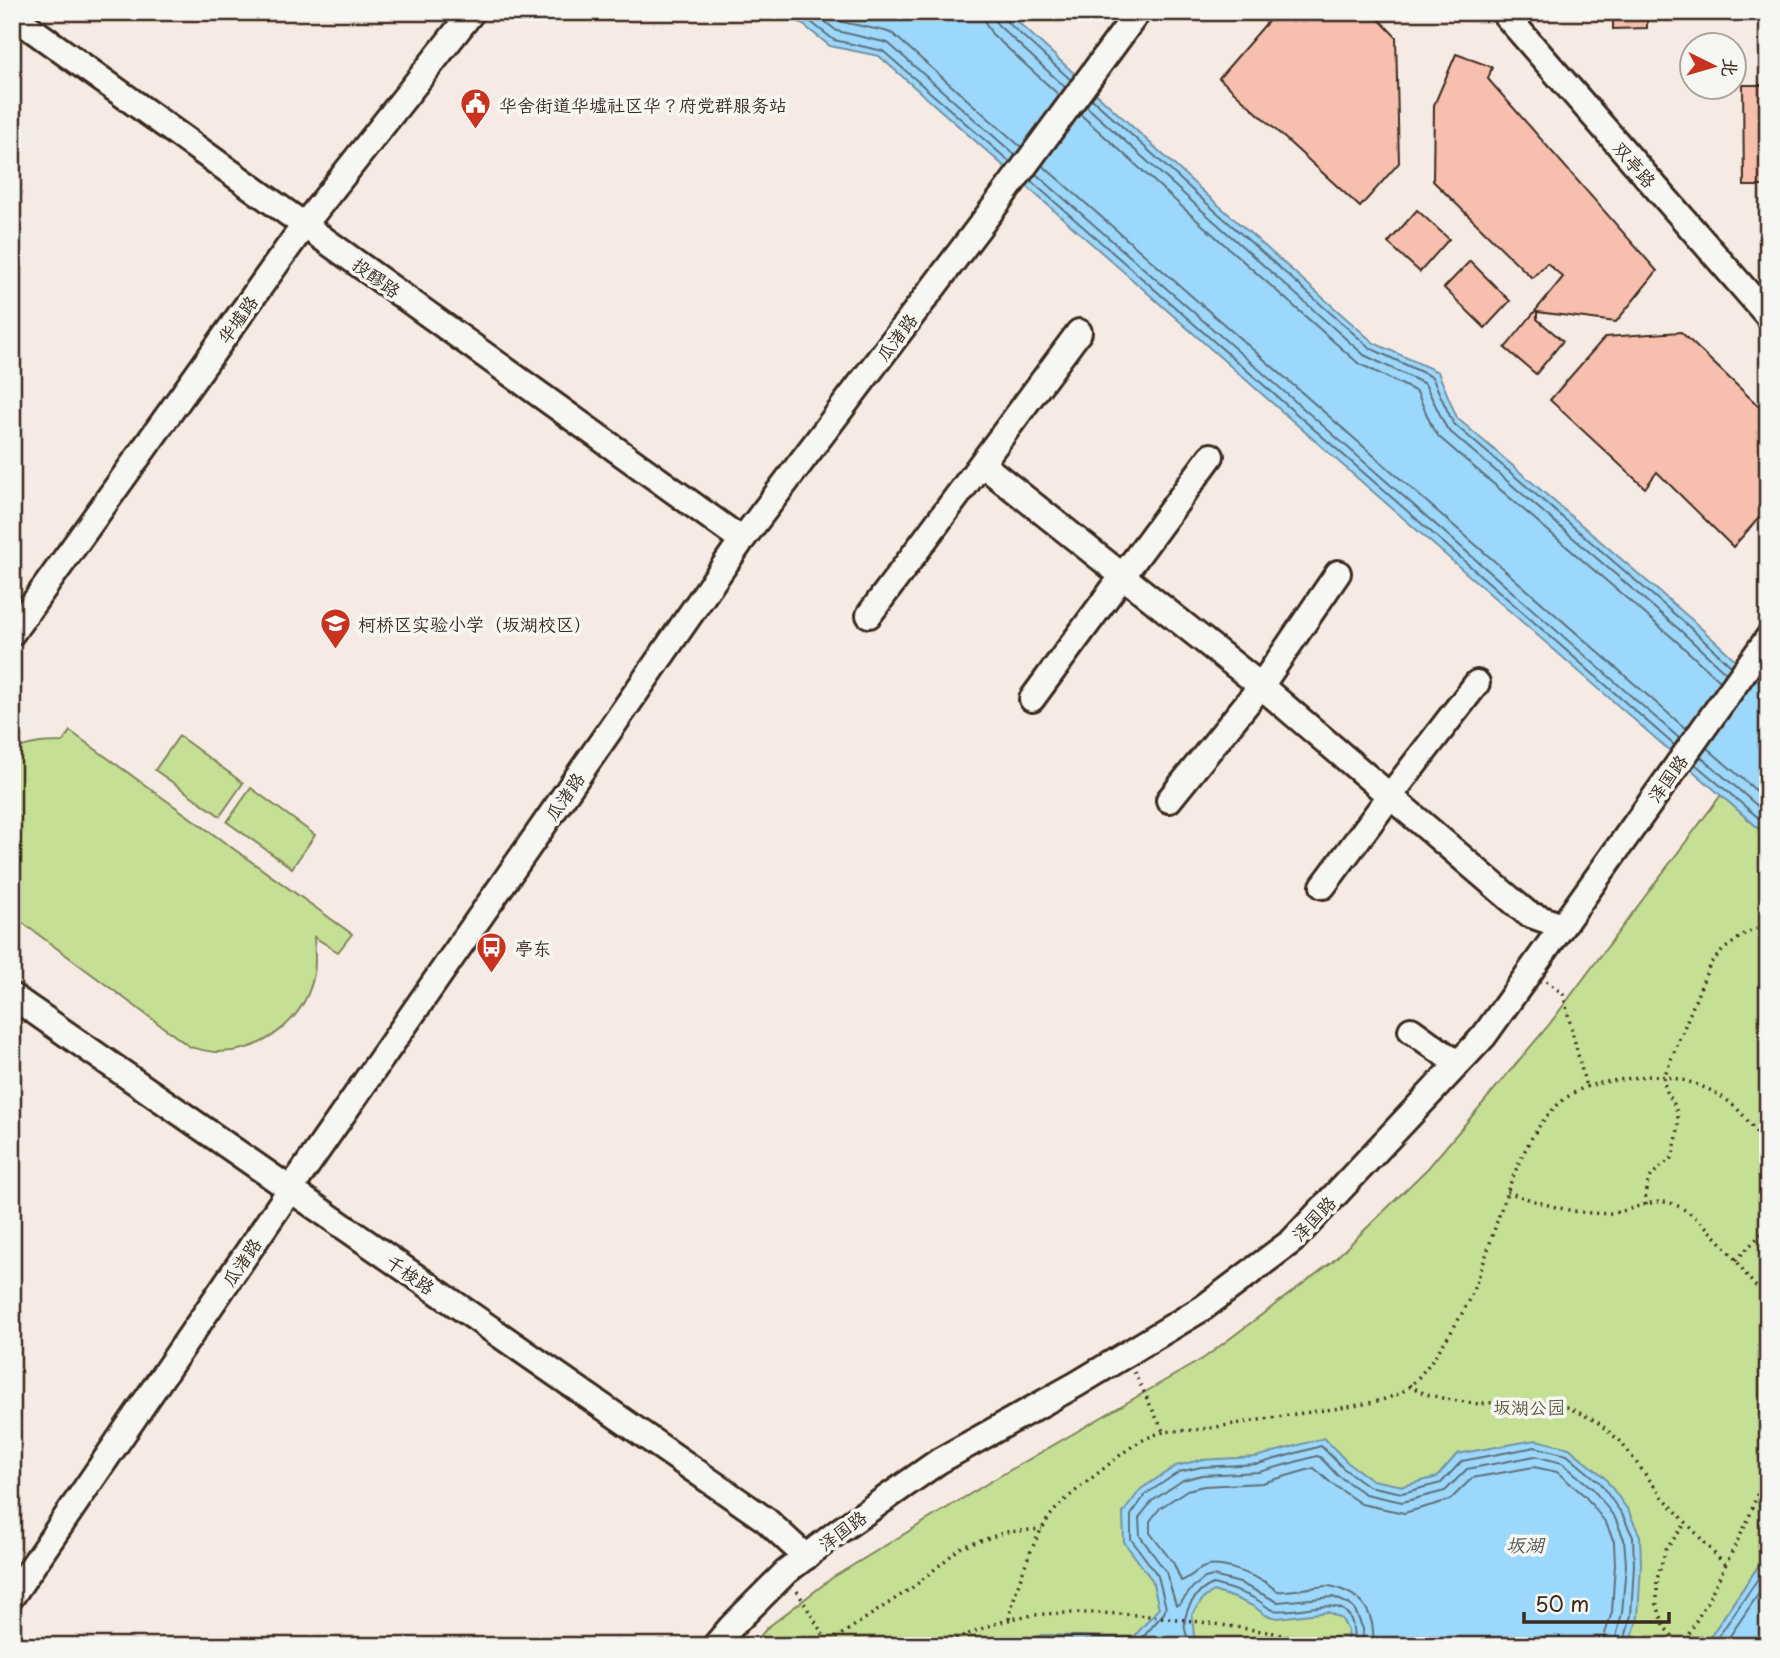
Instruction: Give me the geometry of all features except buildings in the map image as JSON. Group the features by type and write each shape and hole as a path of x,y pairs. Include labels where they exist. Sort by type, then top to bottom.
{"street":[{"name":"华墟路","path":"12,634 305,224 472,12"},
{"name":"瓜渚路","path":"12,1596 741,540 998,202 1138,12"},
{"name":"双亭路","path":"1503,12 1768,316"},
{"name":"投醪路","path":"12,15 741,540"},
{"path":"869,615 1079,332"},
{"path":"1032,699 1211,457"},
{"path":"982,464 1261,686 1528,914 1562,926"},
{"path":"1170,800 1261,686 1338,573"},
{"name":"泽国路","path":"715,1646 786,1572 839,1531 939,1461 1203,1308 1292,1241 1484,1036 1763,644"},
{"path":"1323,886 1477,683"},
{"name":"千梭路","path":"12,996 766,1520 806,1556"},
{"path":"1411,1030 1458,1064"}],"path":[{"path":"1646,1205 1647,1181 1658,1168 1672,1158 1676,1142 1678,1116 1664,1087 1664,1077 1710,964 1723,950 1746,933 1768,926"},
{"path":"1531,970 1563,994 1586,1087"},
{"path":"1009,1619 1013,1598 1042,1529 1054,1511 1131,1447 1159,1433 1195,1430 1360,1404 1387,1398 1405,1390 1427,1369 1458,1323 1476,1283 1506,1192 1531,1139 1564,1100 1586,1087 1649,1076 1679,1079 1711,1090 1741,1112 1768,1148"},
{"path":"1506,1192 1573,1211 1591,1213 1614,1212 1669,1202 1709,1230 1760,1291 1768,1294"},
{"path":"1736,1260 1768,1227"},
{"path":"1124,1356 1139,1380 1164,1433"},
{"path":"1409,1385 1425,1394 1479,1404 1498,1402 1567,1407 1596,1421 1620,1441 1686,1523 1725,1565"},
{"path":"1686,1523 1666,1549 1657,1579 1657,1605 1665,1628 1682,1646 1748,1520 1768,1465"},
{"path":"786,1572 826,1645 916,1585 960,1548 1006,1532 1042,1529"},
{"path":"943,1646 978,1629 1009,1619 1046,1613 1098,1612 1274,1633 1307,1646"}],"green space":[{"path":"70,731 352,934 338,952 314,937 315,969 309,991 302,1006 291,1019 266,1040 234,1051 214,1052 190,1047 12,915 12,751 25,746 63,742"},
{"path":"179,736 243,783 220,816 155,770"},
{"path":"251,788 315,835 292,868 227,822"},
{"name":"坂湖公园","path":"1721,795 1768,839 1768,1552 1704,1646 1158,1646 1133,1639 1042,1635 1010,1646 752,1646 767,1628 832,1578 993,1480 1204,1358 1332,1262 1428,1168 1548,1026"}],"water":[{"path":"787,12 1007,12 1374,343 1438,372 1457,418 1691,619 1768,690 1768,839 879,56 830,46"},
{"name":"坂湖","path":"1324,1438 1347,1462 1372,1480 1403,1486 1437,1477 1457,1454 1536,1440 1569,1448 1604,1477 1628,1510 1640,1536 1638,1617 1629,1646 1346,1646 1348,1631 1342,1619 1328,1612 1277,1618 1265,1615 1235,1598 1213,1591 1203,1599 1192,1615 1194,1636 1203,1646 1010,1646 1042,1635 1133,1638 1159,1608 1152,1580 1124,1542 1123,1513 1141,1489 1176,1466 1200,1460 1256,1457"},
{"path":"1768,1552 1768,1646 1704,1646"}],"place":[{"name":"华舍街道华墟社区华？府党群服务站","path":"476,131"},
{"name":"柯桥区实验小学（坂湖校区）","path":"335,650"},
{"name":"亭东","path":"492,974"}]}
